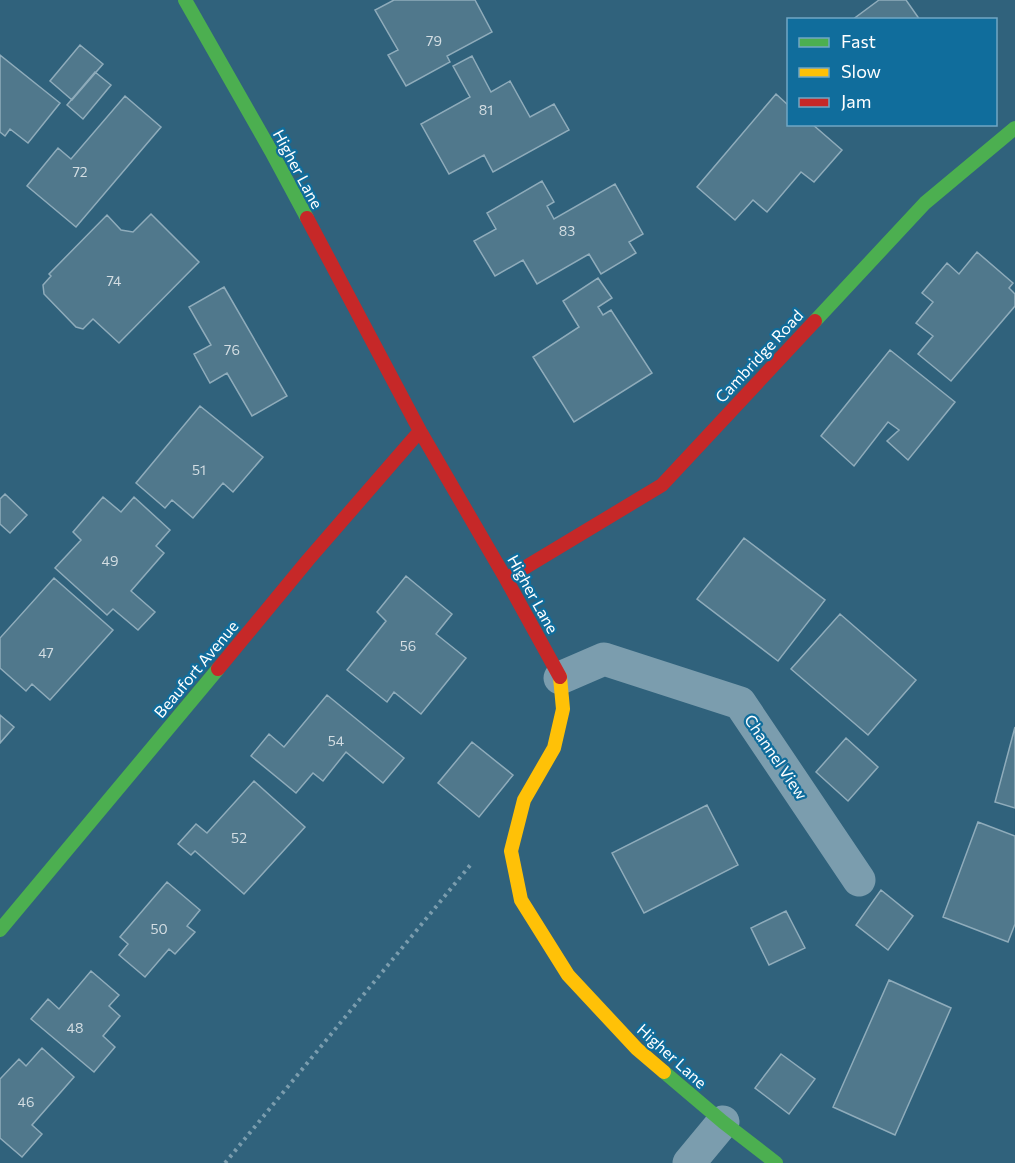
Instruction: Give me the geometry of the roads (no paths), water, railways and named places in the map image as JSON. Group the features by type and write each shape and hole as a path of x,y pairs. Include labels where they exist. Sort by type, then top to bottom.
{"street":[{"name":"Higher Lane","path":"184,0 271,151 420,431 506,579 560,678 563,710 554,748 524,800 511,851 521,900 568,975 637,1049 723,1122 776,1163"},
{"name":"Cambridge Road","path":"506,579 662,485 925,203 1015,128"},
{"name":"Beaufort Avenue","path":"0,930 308,560 420,431"},
{"name":"Channel View","path":"560,678 604,659 740,703 859,880"},
{"path":"689,1163 723,1122"}]}
